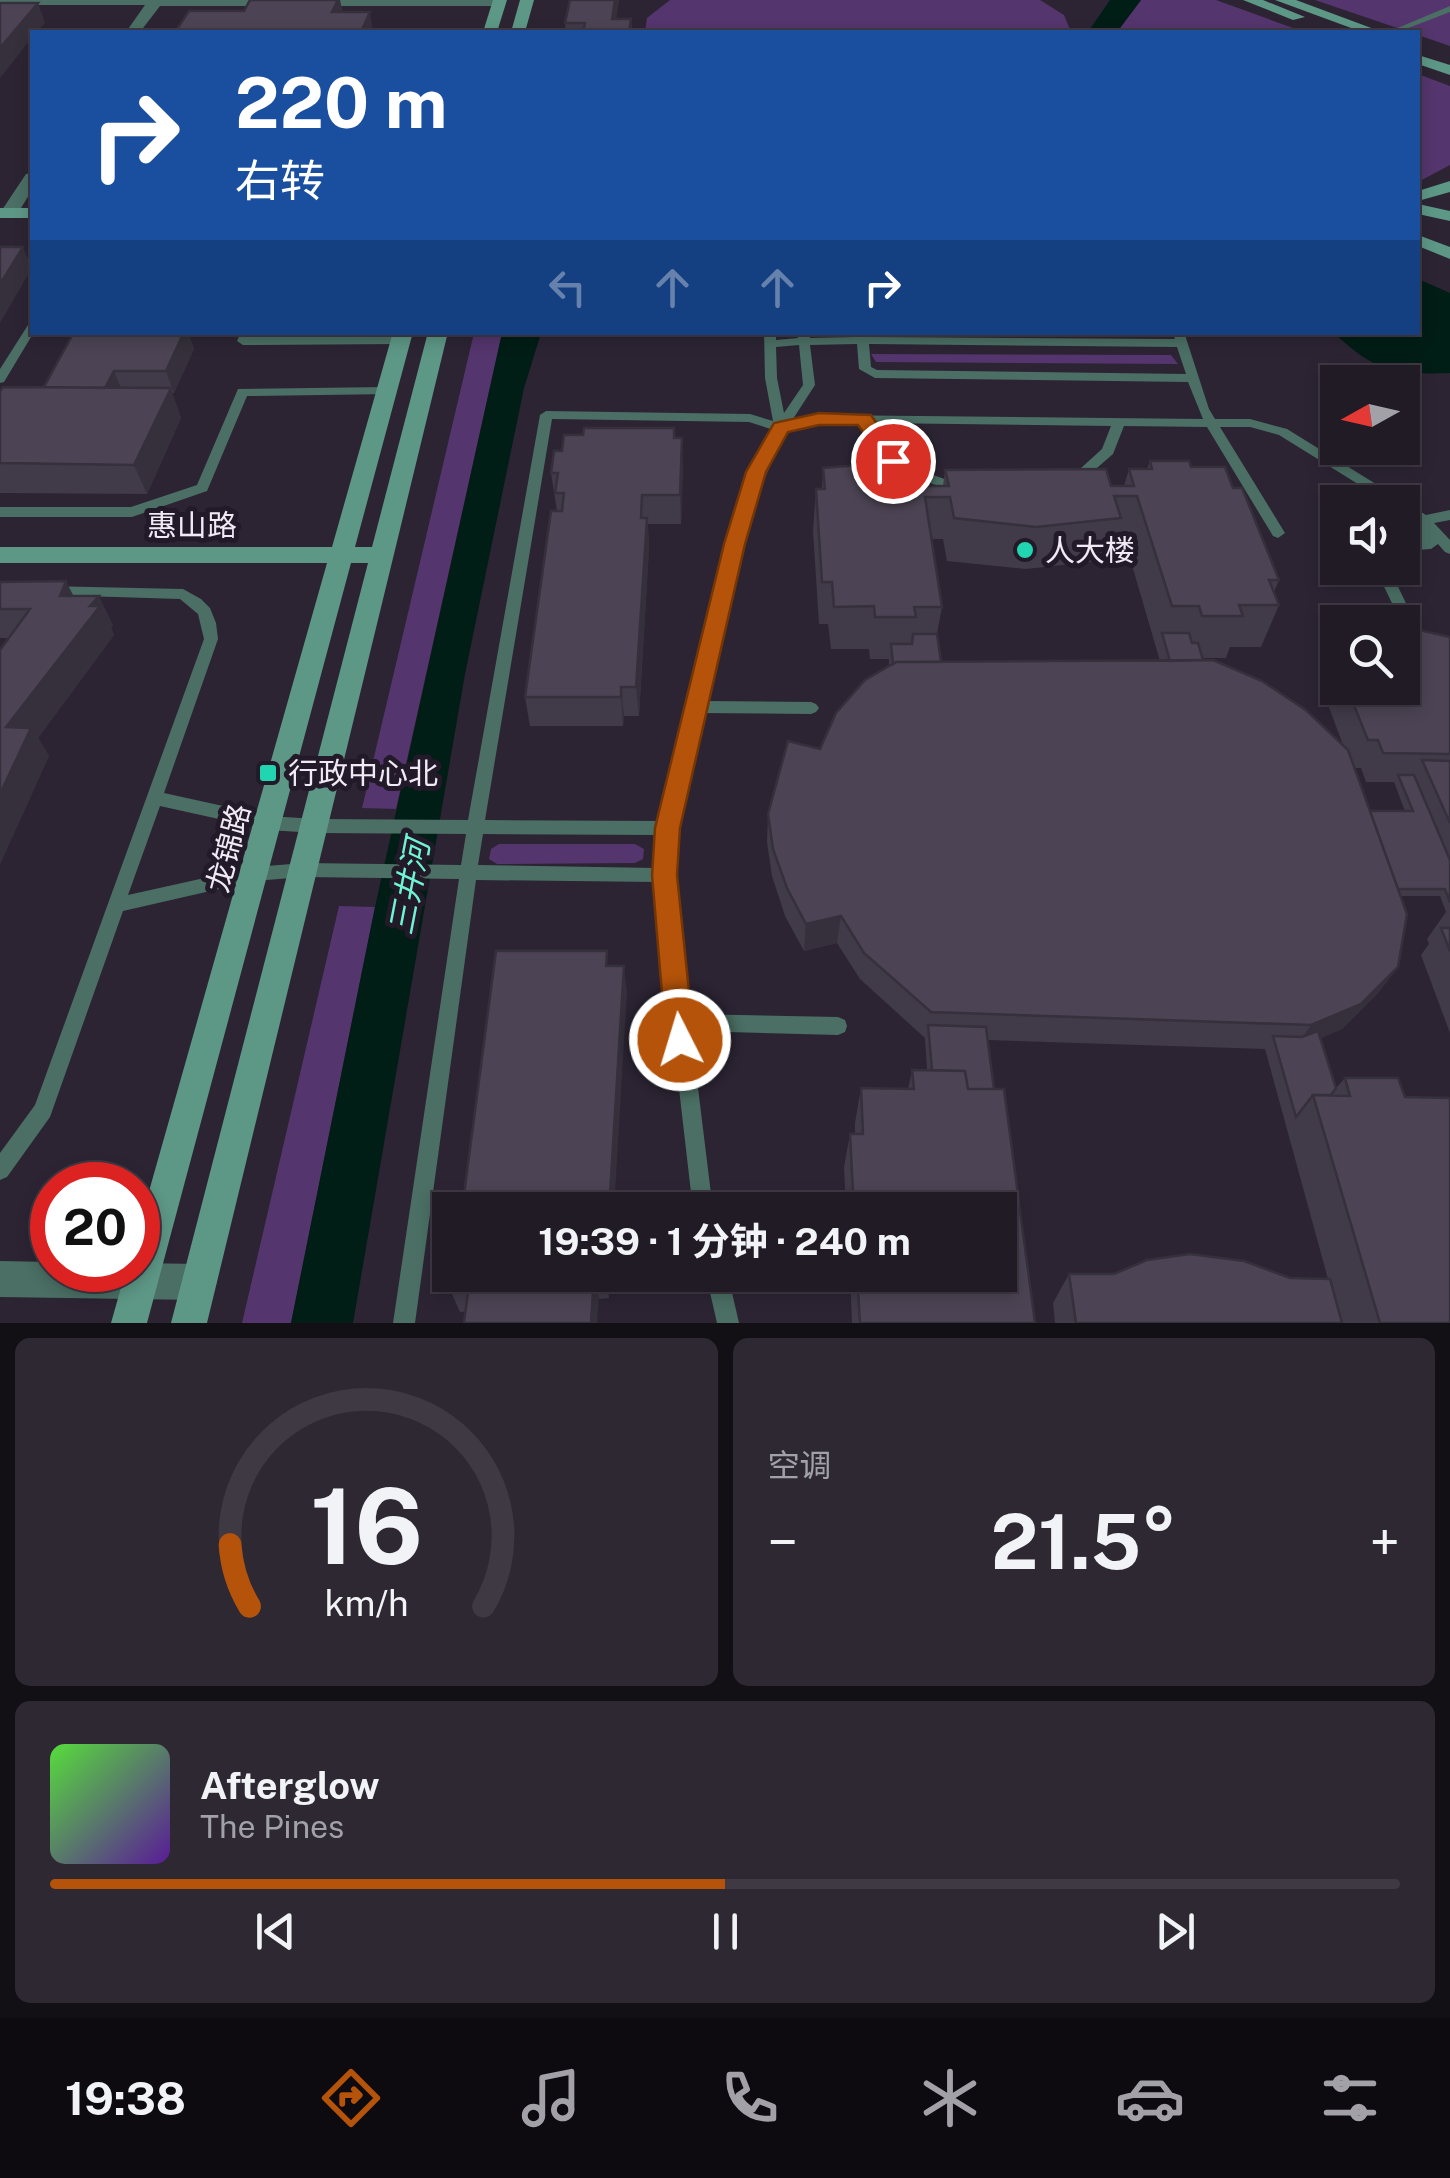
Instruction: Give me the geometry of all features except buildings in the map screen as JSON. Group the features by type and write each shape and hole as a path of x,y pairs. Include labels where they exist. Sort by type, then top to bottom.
{"main road":[{"path":"519,30 527,0"},
{"path":"1250,0 1337,30"},
{"path":"1282,0 1369,30"},
{"path":"491,30 500,1"},
{"path":"1420,48 1450,58"},
{"path":"1420,60 1450,70"},
{"path":"1420,195 1450,186"},
{"path":"1420,210 1450,218"},
{"path":"1420,219 1450,218"},
{"path":"1420,241 1450,254"},
{"path":"189,1323 437,335"},
{"name":"龙锦路","path":"160,1213 402,336"},
{"name":"惠山路","path":"0,556 384,556"},
{"name":"龙锦路","path":"129,1323 138,1292"}],"street":[{"path":"0,1 155,2 203,8 500,1"},
{"path":"134,30 155,2"},
{"path":"12,204 30,181"},
{"path":"0,1279 30,1279"},
{"path":"160,1281 199,1282"}],"lane":[{"path":"1397,30 1450,9"},
{"path":"0,379 30,330"},
{"path":"246,335 243,342 402,336"},
{"path":"862,336 864,369 875,374 1193,378"},
{"path":"781,428 771,378 770,338 1180,338 1210,423 1278,533"},
{"path":"701,1192 664,875 668,828 694,707 756,472 808,385 804,338"},
{"path":"0,512 132,512 202,488 242,392 387,392"},
{"path":"404,1323 475,828 546,415 750,418 781,428 819,419 1268,425 1367,485"},
{"path":"864,419 893,461 919,477 982,490"},
{"path":"1061,486 1087,474 1108,451 1118,422"},
{"path":"1424,520 1450,516"},
{"path":"1420,517 1449,545"},
{"path":"1424,520 1424,545"},
{"path":"1420,545 1449,545"},
{"path":"0,1170 43,1110 212,639 210,620 201,604 183,594 156,590 39,590"},
{"path":"694,707 811,708"},
{"path":"156,798 268,823 316,826 668,828"},
{"path":"117,904 254,874 304,870 664,875"},
{"path":"678,1022 838,1026"},
{"path":"721,1292 728,1323"}],"shaded area":[{"path":"670,0 1040,0 1064,15 1070,30 645,30 647,18"},
{"path":"1141,0 1216,0 1298,30 1118,30"},
{"path":"1315,0 1450,0 1450,46 1420,36 1420,30 1403,30"},
{"path":"1420,75 1450,86 1450,165 1420,181"},
{"path":"474,335 502,335 396,809 362,808"},
{"path":"871,354 1171,355 1178,364 876,362"},
{"path":"499,844 635,844 644,849 643,859 635,863 497,864 489,859 491,849"},
{"path":"339,906 375,907 291,1323 242,1323"}],"water":[{"path":"1110,0 1141,0 1118,30 1089,30"},
{"path":"1420,280 1450,293 1450,373 1420,373 1420,365 1374,363 1336,335 1420,335"},
{"name":"三井河","path":"502,335 540,335 524,388 465,674 353,1323 291,1323 375,907"}],"place":[{"name":"人大楼","path":"1025,550"},
{"name":"行政中心北","path":"268,773"}],"route":[{"path":"680,1040 664,875 668,828 734,544 756,472 781,428 819,419 864,419 893,461"}]}
